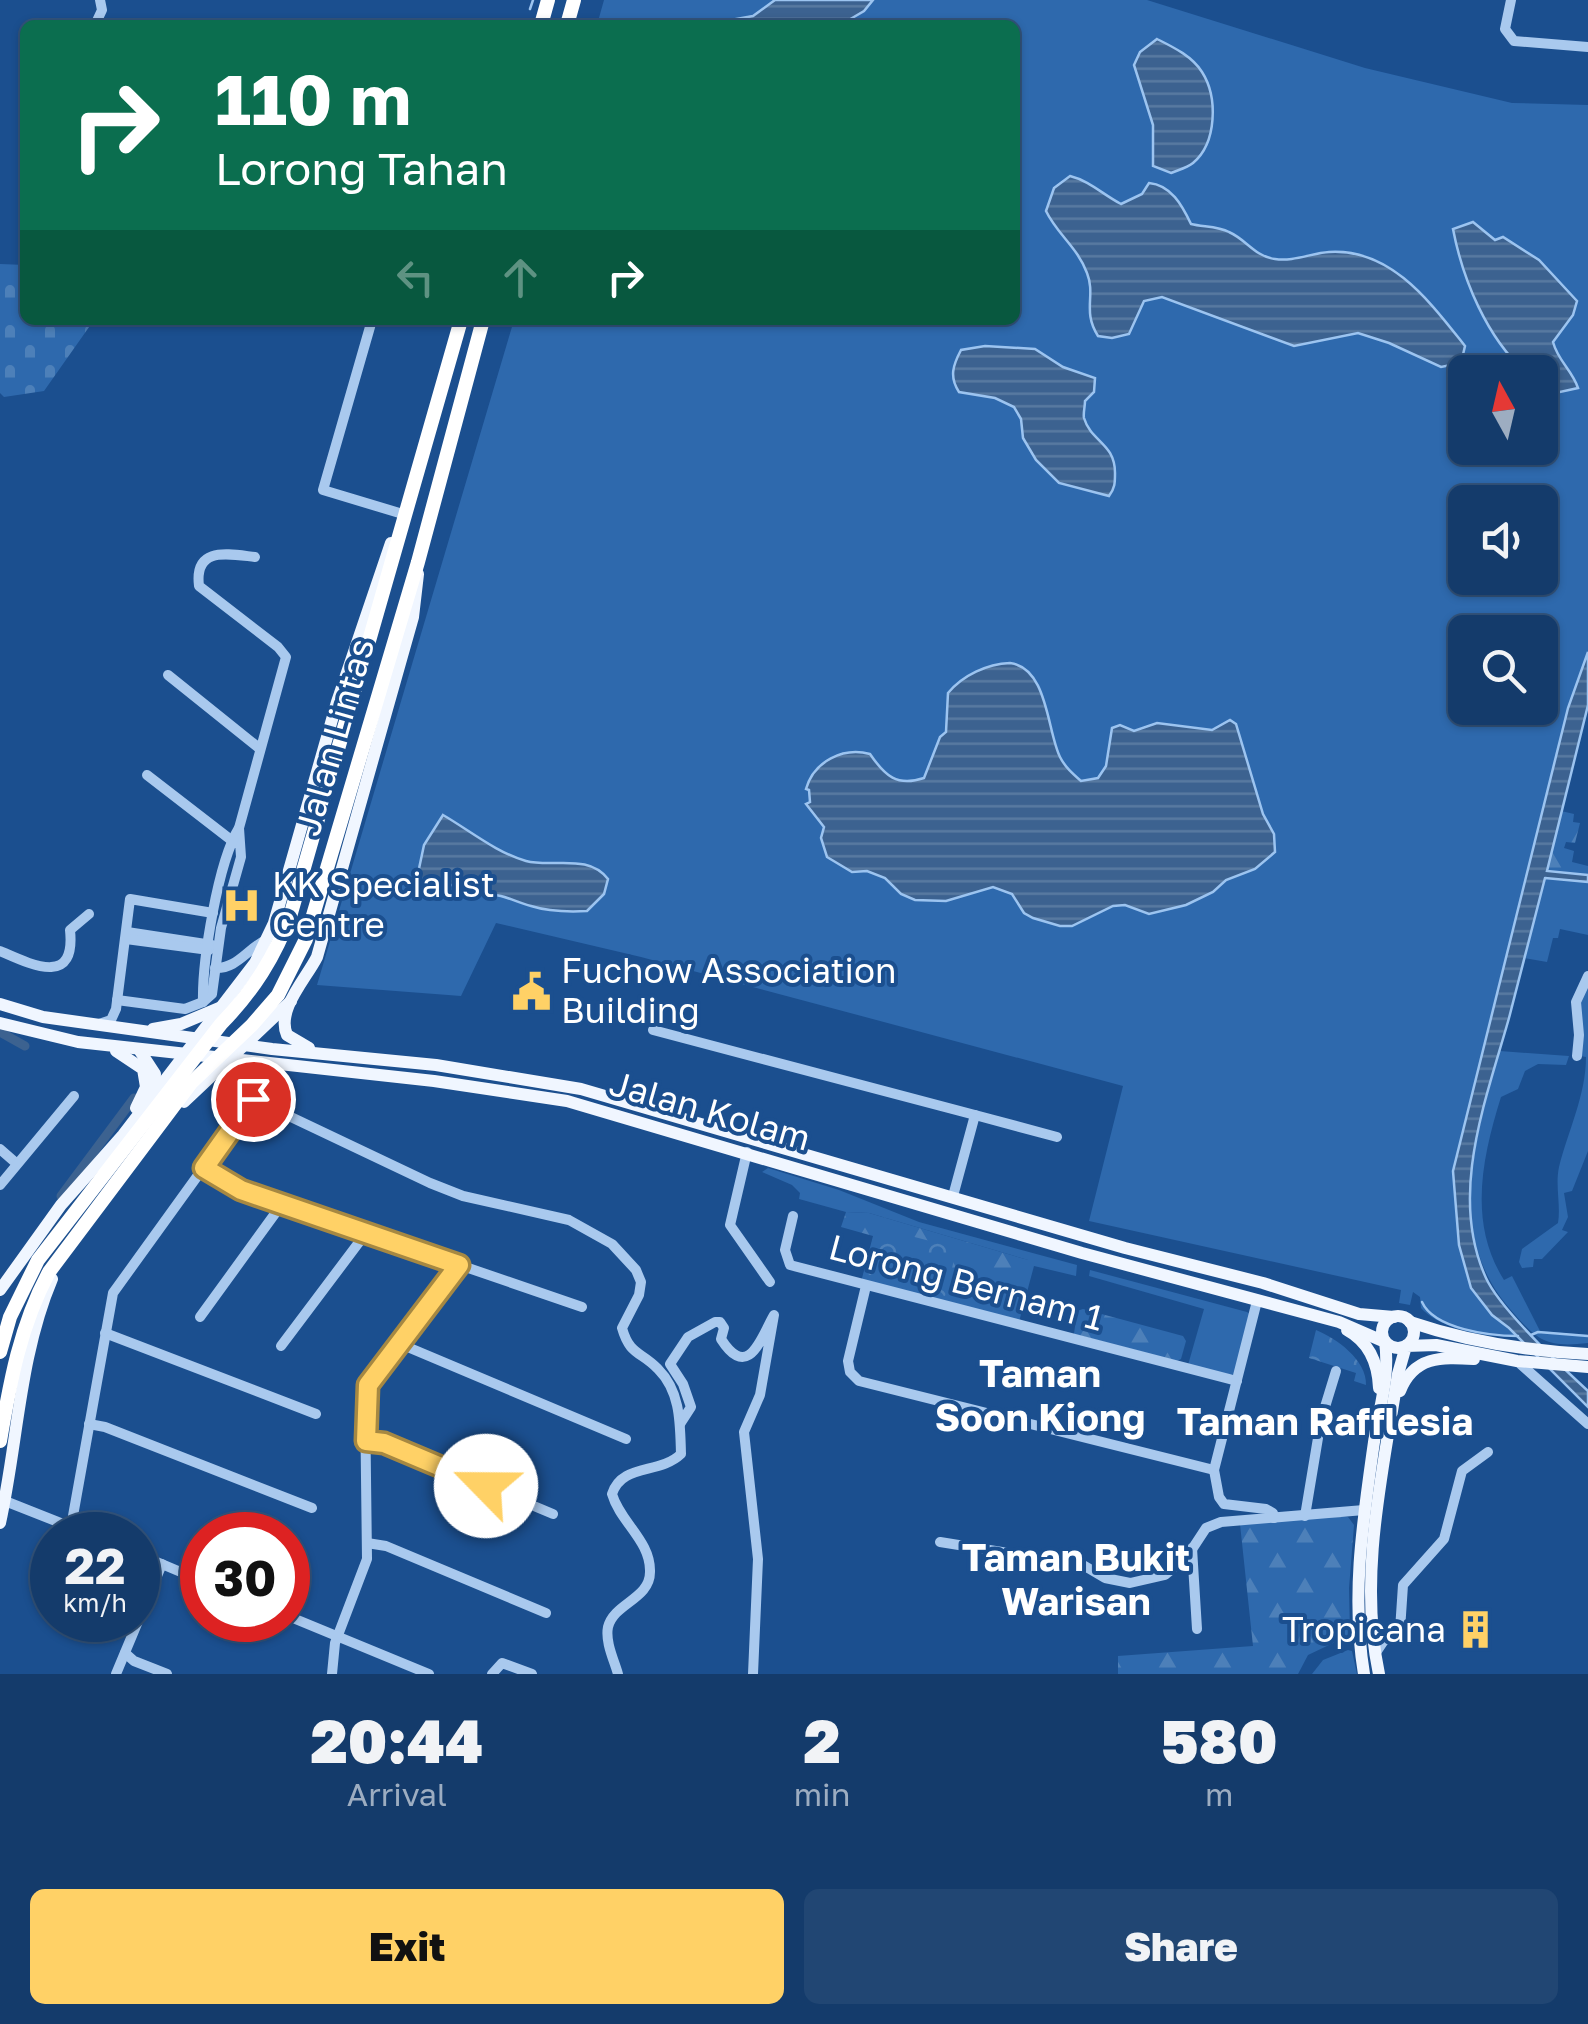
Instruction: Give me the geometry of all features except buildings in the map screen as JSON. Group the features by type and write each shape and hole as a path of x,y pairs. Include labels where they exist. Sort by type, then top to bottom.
{"highway":[{"name":"Jalan Lintas","path":"0,1349 10,1317 38,1260 220,1024 250,992 275,954 291,913 460,325"},
{"name":"Jalan Lintas","path":"0,1442 19,1343 49,1272 191,1083 252,1025 278,996 293,970 306,939 418,562 482,325"}],"main road":[{"name":"Jalan Lintas","path":"221,1007 245,977 274,923 353,652 391,542 405,517"},
{"path":"331,1054 302,1046 287,1035 284,1020 317,957 413,617 418,562"},
{"path":"245,977 233,1004 238,1016 246,1019 279,1011"},
{"path":"0,1523 22,1388 38,1316 54,1276 188,1096 291,1001"},
{"name":"Jalan Kolam","path":"0,1004 43,1017 95,1025 436,1066 581,1089 1347,1310 1394,1316"},
{"path":"144,1031 181,1024 221,1007"},
{"path":"61,1205 154,1095 221,1007"},
{"name":"Jalan Kolam","path":"0,1022 106,1046 434,1082 568,1101 1321,1320 1340,1322 1385,1342"},
{"path":"0,1290 142,1100 146,1088 144,1069 106,1046"},
{"path":"140,1050 156,1074 154,1095"},
{"path":"282,1050 277,1054 281,1060 305,1068"},
{"path":"888,1178 886,1186 896,1198"},
{"name":"Jalan Kolam","path":"1347,1310 1409,1313 1523,1357 1588,1367"},
{"path":"1364,1674 1356,1615 1364,1510 1386,1409 1406,1346 1414,1335 1410,1322 1394,1316 1384,1325 1382,1334 1386,1409 1372,1567 1372,1628 1378,1674"},
{"path":"1321,1320 1351,1331 1369,1349 1386,1409"},
{"name":"Jalan Kolam","path":"1410,1322 1458,1334"},
{"path":"1385,1342 1392,1347 1406,1346"},
{"name":"Jalan Kolam","path":"1406,1346 1450,1347 1493,1358 1552,1351 1588,1354"},
{"path":"0,1349 11,1348 16,1354 22,1388"},
{"path":"1386,1409 1420,1364 1448,1356 1493,1358"}],"street":[{"path":"1511,0 1505,29 1514,41 1588,47"},
{"path":"371,325 323,490 405,517"},
{"path":"203,1002 213,913 286,657 278,646 199,586 197,571 205,559 221,553 255,557"},
{"path":"168,675 259,748"},
{"path":"147,775 236,843"},
{"path":"118,1000 185,1009 212,994 215,968 211,947 235,882 236,843"},
{"path":"95,1025 111,1020 118,1000 130,900 213,913"},
{"path":"0,951 48,968 58,966 70,952 70,930 89,914"},
{"path":"126,936 211,947"},
{"path":"215,968 232,966 266,940"},
{"path":"1577,1056 1580,1035 1576,1002 1588,976"},
{"path":"653,1030 1057,1137"},
{"path":"214,1072 253,1099 463,1196 569,1220 612,1244 636,1270 641,1282 639,1295 622,1328 629,1348 657,1367 676,1399 681,1454 670,1464 628,1474 620,1479 612,1494 643,1543 651,1574 644,1590 617,1611 609,1624 608,1638 618,1674"},
{"path":"0,1185 74,1096"},
{"path":"74,1512 114,1292 253,1099"},
{"path":"953,1196 975,1115"},
{"path":"0,1149 16,1163"},
{"path":"747,1152 730,1225 770,1282"},
{"path":"204,1168 241,1190 582,1307"},
{"path":"200,1317 282,1204"},
{"name":"Lorong Bernam 1","path":"793,1216 785,1250 790,1265 1237,1382"},
{"path":"281,1346 366,1233"},
{"path":"332,1674 337,1637 366,1565 368,1385 459,1265"},
{"path":"866,1286 848,1360 850,1372 859,1381 1214,1470"},
{"path":"1257,1301 1214,1470 1224,1504 1266,1509 1274,1518"},
{"path":"680,1424 691,1407 690,1399 670,1364 688,1337 720,1322 724,1344 734,1353 751,1354 759,1348 774,1315 760,1395 744,1432 758,1559 753,1674"},
{"path":"105,1334 316,1414"},
{"path":"398,1343 626,1439"},
{"path":"1523,1357 1588,1424"},
{"path":"1305,1516 1321,1420 1336,1371"},
{"path":"89,1424 312,1508"},
{"path":"366,1441 384,1443 553,1514"},
{"path":"1375,1654 1400,1630 1403,1585 1448,1532 1459,1476 1488,1452"},
{"path":"5,1500 34,1512"},
{"path":"940,1542 1083,1565 1104,1578 1130,1583 1165,1575 1179,1566 1206,1528 1221,1522 1364,1510"},
{"path":"367,1544 386,1546 546,1614"},
{"path":"1192,1547 1197,1629"},
{"path":"116,1674 162,1564 180,1572"},
{"path":"310,1625 429,1674"},
{"path":"1372,1628 1388,1638"},
{"path":"125,1653 134,1661 167,1674"},
{"path":"492,1674 502,1663 532,1674"}],"green space":[{"path":"604,0 1147,0 1365,68 1512,103 1588,105 1588,652 1568,708 1453,1171 1459,1245 1492,1315 1516,1336 1479,1334 1439,1321 1421,1308 1420,1297 1413,1292 1410,1305 1399,1303 1401,1290 1089,1221 1123,1086 641,957 496,923 461,996 317,985 513,325 1020,325 1020,20 598,20"},
{"path":"0,264 20,265 20,325 90,325 44,391 4,397 0,393"},
{"path":"1561,811 1574,814 1573,822 1580,823 1575,843 1566,842 1564,848 1574,851 1572,862 1588,866 1588,875 1547,871"},
{"path":"1545,878 1588,882 1588,935 1560,929 1558,938 1553,938 1547,962 1524,958"},
{"path":"1588,985 1588,1151 1572,1191 1564,1193 1568,1217 1562,1230 1568,1232 1542,1259 1534,1259 1533,1267 1522,1268 1522,1249 1558,1223 1559,1167 1585,1071 1586,1057 1580,1056 1580,1004"},
{"path":"1500,1051 1569,1056 1566,1065 1538,1064 1525,1071 1518,1089 1501,1097 1484,1167 1482,1213 1486,1236 1504,1280 1512,1276 1540,1331 1588,1335 1588,1343 1552,1343 1535,1335 1490,1280 1477,1249 1471,1184 1482,1117"},
{"path":"768,1168 839,1190 919,1222 1077,1265 1076,1276 1034,1266 1019,1322 861,1282 873,1236 1028,1260 869,1213 846,1212 799,1199 800,1193 792,1185 762,1172"},
{"path":"846,1212 869,1213 1028,1260 1024,1276 1010,1296 945,1281 873,1236 841,1227"},
{"path":"876,1227 957,1248 945,1296 863,1276"},
{"path":"1090,1270 1247,1312 1254,1317 1237,1374 1188,1365 1204,1309 1089,1276"},
{"path":"1083,1309 1183,1336 1186,1341 1181,1359 1074,1334 1077,1311"},
{"path":"1316,1330 1341,1344 1356,1359 1366,1385 1354,1381 1356,1373 1309,1358"},
{"path":"1342,1516 1354,1525 1350,1635 1308,1655 1298,1674 1118,1674 1118,1656 1253,1646 1240,1524"},
{"path":"1352,1651 1357,1674 1312,1674 1323,1660"}],"shaded area":[{"path":"775,0 873,0 849,20 731,20 753,16"},
{"path":"1157,39 1198,66 1213,107 1211,132 1201,154 1191,165 1171,173 1153,166 1153,125 1134,65 1140,52"},
{"path":"1070,176 1121,204 1142,194 1149,183 1175,197 1191,224 1225,230 1268,257 1289,259 1329,252 1371,259 1390,268 1423,296 1465,346 1463,355 1448,355 1448,366 1441,367 1358,333 1294,346 1162,297 1144,301 1129,334 1098,336 1091,319 1087,273 1046,211 1054,188"},
{"path":"1473,222 1495,240 1503,237 1539,260 1577,301 1573,315 1553,342 1558,355 1509,355 1478,307 1453,229"},
{"path":"985,346 1035,349 1063,367 1095,378 1094,392 1085,401 1084,416 1114,463 1115,483 1109,496 1059,483 1036,460 1023,438 1021,419 1014,407 995,398 959,392 953,371 961,350"},
{"path":"1558,355 1578,388 1558,391"},
{"path":"1588,652 1588,705 1547,871 1588,875 1588,882 1545,878 1482,1114 1470,1214 1475,1246 1493,1291 1532,1337 1588,1391 1588,1407 1492,1315 1471,1288 1459,1245 1453,1171 1568,708"},
{"path":"1010,663 1023,667 1032,676 1060,757 1081,781 1098,778 1106,766 1112,728 1120,725 1134,731 1157,723 1212,730 1230,720 1236,724 1263,814 1274,834 1275,852 1255,869 1226,880 1213,892 1186,905 1149,914 1125,905 1113,906 1072,926 1033,918 1024,913 1012,894 993,887 946,901 915,900 901,894 885,878 867,871 852,872 827,857 821,838 824,827 806,804 810,802 806,789 816,771 831,758 860,752 870,754 892,778 924,778 940,737 946,732 948,693 976,672"},
{"path":"443,815 494,847 526,861 591,866 608,879 604,894 587,911 559,911 417,878 424,845"}],"waterway":[{"path":"530,9 533,0"},
{"path":"0,1032 25,1046"},
{"path":"61,1196 134,1098"},
{"path":"1422,1302 1428,1311 1450,1325 1518,1336"},
{"path":"1531,1335 1538,1332 1588,1336"}],"place":[{"name":"KK Specialist Centre","path":"242,905"},
{"name":"Fuchow Association Building","path":"531,991"},
{"name":"Tropicana","path":"1476,1630"}],"district":[{"name":"Taman Soon Kiong","path":"1040,1396"},
{"name":"Taman Rafflesia","path":"1325,1422"},
{"name":"Taman Bukit Warisan","path":"1076,1580"}],"route":[{"path":"253,1099 204,1168 241,1190 459,1265 373,1375 365,1396 366,1441 384,1443 486,1486"}]}
